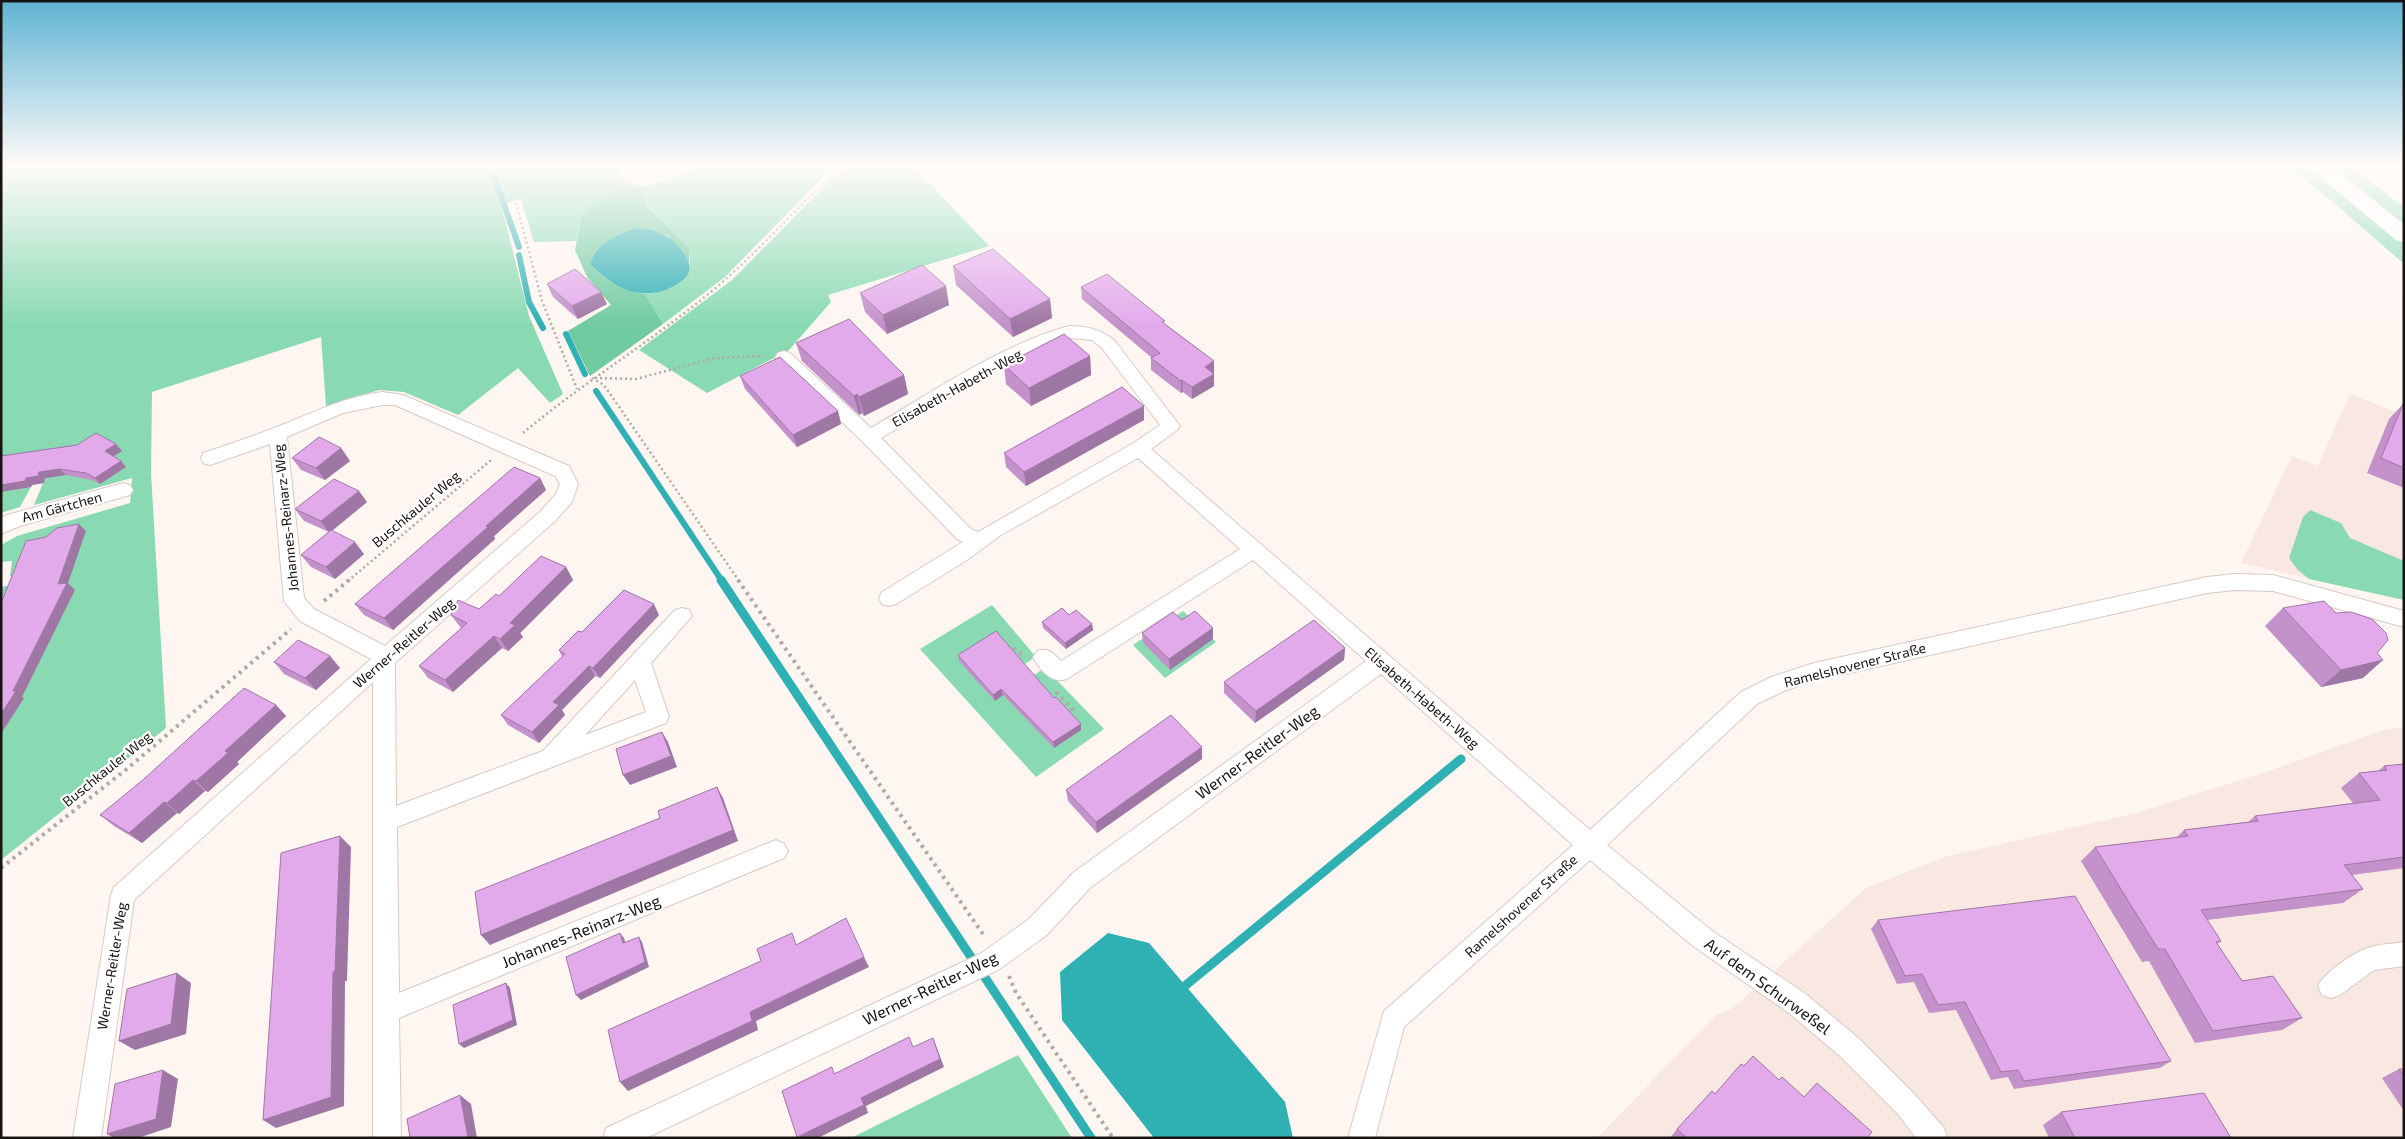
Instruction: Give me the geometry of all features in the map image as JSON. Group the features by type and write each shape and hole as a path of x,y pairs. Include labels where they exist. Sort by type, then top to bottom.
{"main road":[{"path":"2384,218 2404,234"}],"street":[{"name":"Elisabeth-Habeth-Weg","path":"869,437 997,362 1069,332 1085,332 1098,336 1108,344 1171,426 1139,448 977,540 960,554 889,598"},
{"path":"784,357 869,437 964,534 977,540"},
{"name":"Werner-Reitler-Weg","path":"87,1138 123,895 384,660 548,516 565,497 569,484 562,471 397,400 385,398 354,403 278,434 210,458"},
{"name":"Johannes-Reinarz-Weg","path":"278,434 294,601 307,615 377,651 384,660"},
{"name":"Elisabeth-Habeth-Weg","path":"1139,448 1590,846"},
{"name":"Am Gärtchen","path":"1,526 14,520 123,490"},
{"path":"1044,657 1059,673 1254,550"},
{"name":"Ramelshovener Straße","path":"1361,1138 1393,1020 1590,846 1749,698 1779,683 1814,672 2168,592 2235,582 2285,586 2404,619"},
{"path":"549,759 682,616"},
{"path":"384,660 387,1138"},
{"path":"385,821 658,717 640,661"},
{"name":"Werner-Reitler-Weg","path":"616,1138 989,962 1038,927 1082,880 1381,662"},
{"name":"Auf dem Schurweßel","path":"1590,846 1702,938 1798,1004 1849,1047 1907,1105 1934,1138"},
{"name":"Johannes-Reinarz-Weg","path":"387,1010 776,851"},
{"path":"2331,986 2369,959 2404,954"}],"path":[{"path":"520,218 542,302 577,389"},
{"name":"Buschkauler Weg","path":"1,868 128,768 577,389 694,307 728,278 788,218"},
{"path":"592,378 636,379 715,358 784,357"},
{"path":"592,378 604,385 998,956 1016,993 1113,1138"},
{"path":"1053,688 1072,709 1065,712"}],"shaded area":[{"path":"2350,394 2404,415 2404,600 2241,563 2292,456 2318,466"},
{"path":"2404,727 2404,1138 1597,1138 1716,1015 1733,1008 1866,888 1945,857 2136,813 2272,770 2380,731"}],"green space":[{"path":"1,218 505,218 529,316 563,394 550,403 518,368 458,415 404,392 379,390 326,406 321,337 152,392 151,473 166,728 1,860 1,587 71,575 10,576 12,561 1,562 1,545 17,536 130,503 132,478 34,505 48,471 1,463"},
{"path":"527,218 581,218 576,241 534,242"},
{"path":"581,218 659,218 690,249 689,263 668,236 659,234 590,264 602,276 614,284 645,294 663,324 590,376 568,331 611,305 587,277 575,250"},
{"path":"660,218 783,218 725,277 663,324 645,294 655,293 690,271 690,250"},
{"path":"793,218 963,218 989,246 828,295 831,302 789,350 707,393 639,350 732,280"},
{"path":"2351,218 2404,218 2404,264"},
{"path":"31,487 20,507 1,513 1,492"},
{"path":"2310,510 2341,523 2350,538 2404,561 2404,600 2309,579 2297,569 2289,558 2303,517"},
{"path":"992,605 1036,657 984,689 995,700 1045,668 1104,729 1036,777 920,649"},
{"path":"1183,611 1216,642 1165,678 1133,645"},
{"path":"1018,1055 1072,1138 851,1138"}],"water":[{"path":"636,228 655,231 670,238 679,247 689,263 688,275 674,286 660,292 638,293 617,286 607,280 590,264 593,256 608,241"},
{"path":"1108,933 1149,943 1285,1102 1293,1138 1154,1138 1062,1020 1060,972"}],"building":[{"path":"993,249 1050,299 1010,319 953,266"},
{"path":"922,265 946,286 883,315 860,293"},
{"path":"575,269 601,292 572,306 547,284"},
{"path":"1107,274 1165,321 1162,322 1214,361 1205,367 1214,374 1192,387 1151,358 1160,353 1081,287"},
{"path":"849,319 904,375 859,397 857,394 854,396 796,343"},
{"path":"1064,334 1090,356 1029,388 1004,365"},
{"path":"780,357 838,411 793,435 740,376"},
{"path":"1122,387 1144,406 1024,472 1004,453"},
{"path":"2404,404 2404,468 2381,458"},
{"path":"96,433 116,444 105,451 121,461 95,478 86,473 60,469 39,472 38,476 26,478 25,481 1,485 1,456 77,445"},
{"path":"319,437 341,448 316,468 292,458"},
{"path":"514,467 540,478 486,526 488,527 384,618 355,604"},
{"path":"334,479 359,491 321,521 295,509"},
{"path":"79,524 58,584 67,583 13,691 16,691 1,714 1,603 26,541 46,537 57,528"},
{"path":"331,530 355,542 326,567 301,555"},
{"path":"541,556 566,567 510,623 515,625 500,639 494,636 445,680 419,666 467,623 451,615 458,600 479,609 496,594 499,596"},
{"path":"624,590 654,604 593,668 589,666 553,702 559,705 532,732 501,715 565,654 559,650 578,631 582,632"},
{"path":"2324,601 2336,613 2351,612 2372,619 2386,633 2388,640 2377,653 2383,660 2341,670 2283,608"},
{"path":"1062,608 1069,615 1076,610 1092,624 1065,643 1042,622"},
{"path":"1195,611 1213,628 1169,659 1142,633 1173,612 1182,620"},
{"path":"1314,620 1345,648 1256,711 1224,682"},
{"path":"996,631 1054,698 1056,697 1081,724 1053,742 1001,689 993,695 958,655"},
{"path":"298,640 330,656 305,678 274,662"},
{"path":"244,688 276,705 225,751 228,753 196,781 193,780 167,803 164,802 129,833 100,815 144,779"},
{"path":"1171,715 1202,747 1096,822 1066,790"},
{"path":"662,732 671,756 623,775 616,749"},
{"path":"2404,764 2404,857 2344,865 2363,889 2201,910 2221,941 2216,942 2242,981 2273,976 2302,1018 2213,1031 2165,949 2158,949 2095,847 2188,836 2184,830 2258,821 2255,816 2380,800 2359,773 2387,770 2384,766"},
{"path":"717,787 733,830 481,935 475,892 660,818 658,811"},
{"path":"340,836 335,971 333,972 331,1097 263,1120 281,853"},
{"path":"2075,896 2171,1061 2024,1081 2018,1070 2001,1072 1965,1002 1938,1005 1922,974 1905,976 1878,920"},
{"path":"846,918 864,957 750,1012 752,1021 620,1082 608,1030 761,961 757,949 792,933 796,945"},
{"path":"620,933 623,943 639,937 645,962 576,995 566,957"},
{"path":"177,973 171,1024 119,1041 127,989"},
{"path":"506,983 513,1020 459,1044 453,1005"},
{"path":"909,1037 913,1047 933,1038 940,1059 861,1098 864,1105 797,1137 782,1091 832,1067 834,1074"},
{"path":"1753,1056 1779,1080 1782,1077 1804,1097 1817,1083 1872,1132 1867,1138 1687,1138 1677,1129 1712,1091 1715,1094 1741,1064 1744,1066"},
{"path":"2399,1069 2404,1069 2404,1076"},
{"path":"163,1070 156,1119 107,1134 115,1084"},
{"path":"2204,1093 2231,1138 2075,1138 2061,1112"},
{"path":"460,1095 468,1138 410,1138 407,1119"}],"waterway":[{"path":"509,218 519,247"},
{"path":"519,255 529,302 543,328"},
{"path":"566,334 585,374"},
{"path":"596,391 722,581"},
{"path":"721,580 977,966"},
{"path":"1186,985 1461,759"},
{"path":"980,970 1091,1138"}]}
